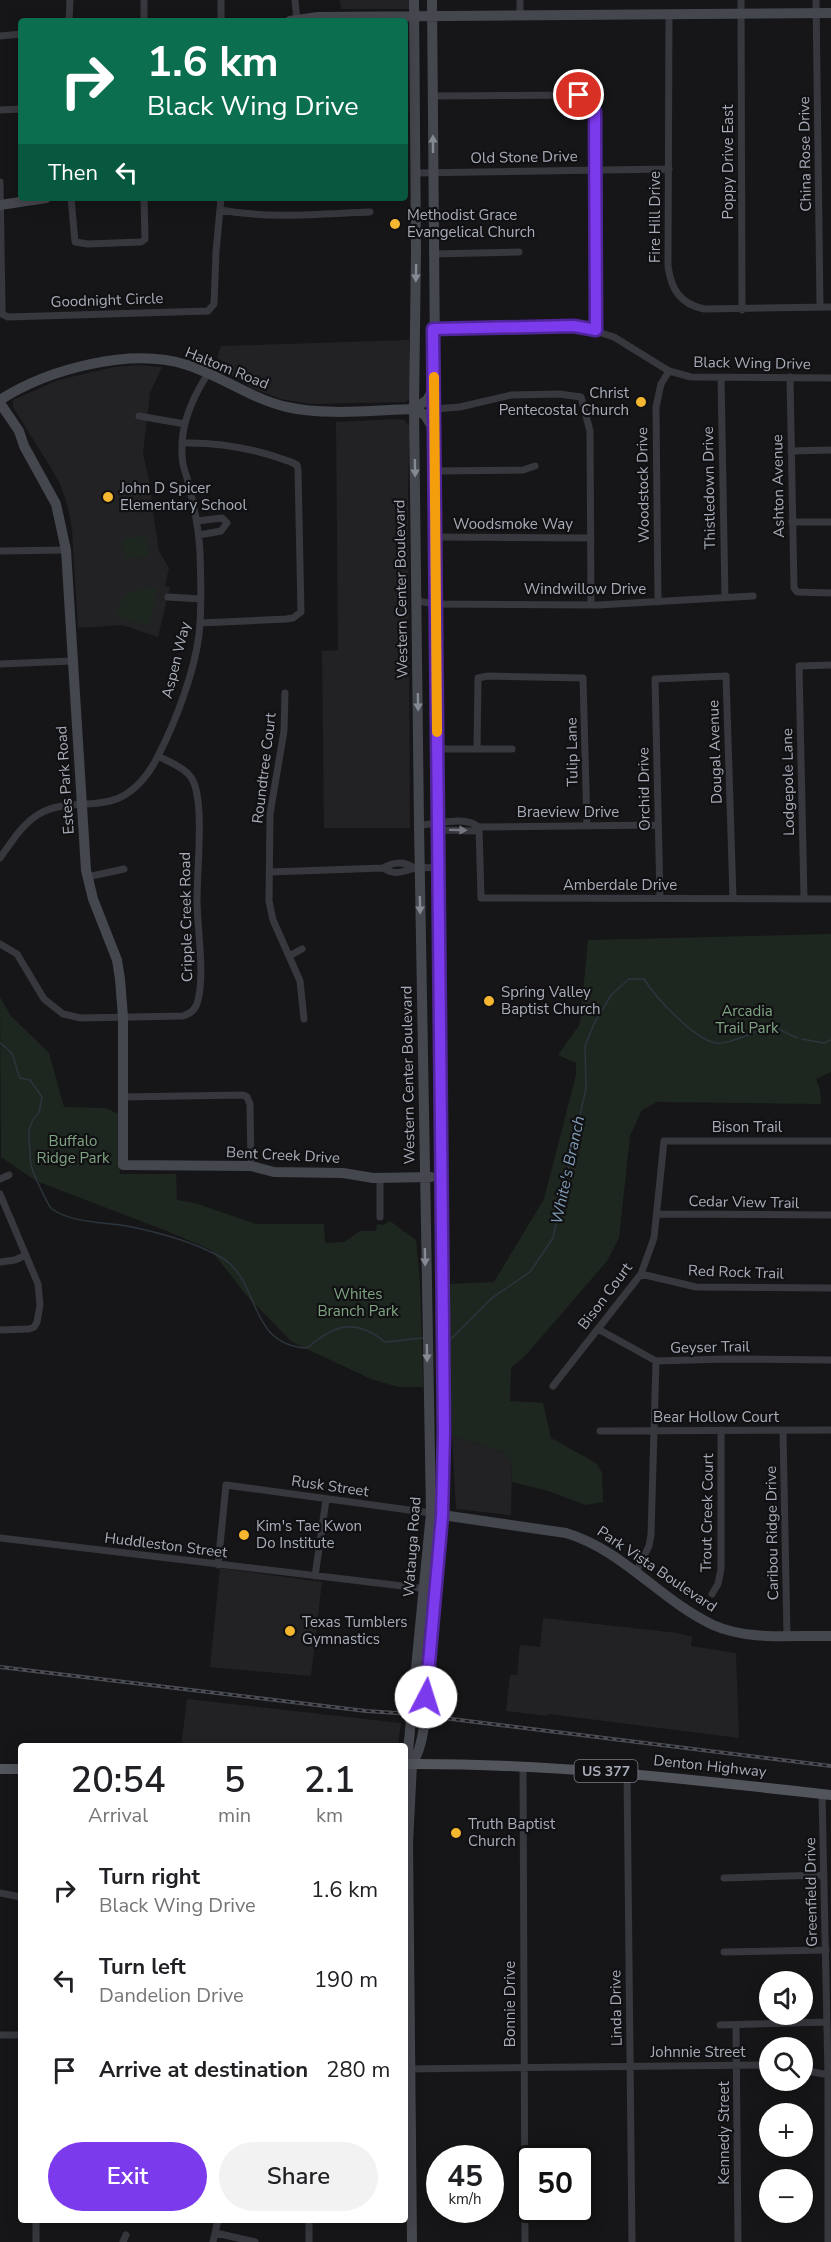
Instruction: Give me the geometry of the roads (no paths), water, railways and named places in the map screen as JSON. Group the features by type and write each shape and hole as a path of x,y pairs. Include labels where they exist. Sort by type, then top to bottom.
{"main road":[{"name":"Western Center Boulevard","path":"414,0 416,173 414,409 419,825 417,868 424,1178"},
{"name":"Western Center Boulevard","path":"408,1764 419,1753 436,1590 443,1388 432,0"},
{"path":"392,18 831,13"},
{"path":"310,18 344,18"},
{"path":"1,205 27,201"},
{"path":"415,347 423,335 433,329 421,314 416,303"},
{"name":"Haltom Road","path":"0,402 20,388 62,371 103,362 138,359 172,361 187,365 247,394 295,409 327,411 414,409"},
{"path":"434,388 427,400 414,409 425,415 434,430"},
{"name":"Estes Park Road","path":"0,402 19,431 24,446 56,504 66,550 87,877 93,899 117,960 123,1017 123,1165"},
{"name":"Bent Creek Drive","path":"123,1165 251,1167 274,1172 343,1173 380,1178 440,1177"},
{"name":"Watauga Road","path":"408,1764 424,1589 437,1515 428,1389 424,1178"},
{"path":"424,1226 441,1226"},
{"name":"Park Vista Boulevard","path":"437,1515 566,1533 586,1539 670,1597 713,1624 731,1631 754,1635 831,1636"},
{"name":"Denton Highway","path":"408,1764 523,1766 627,1773 827,1794"},
{"path":"0,1769 18,1768"},
{"name":"Watauga Road","path":"408,2069 412,2242"}],"street":[{"path":"69,18 70,0"},
{"path":"144,0 144,18"},
{"path":"221,0 221,18"},
{"path":"295,0 295,18"},
{"path":"520,0 520,16"},
{"name":"Poppy Drive East","path":"741,0 742,310"},
{"name":"China Rose Drive","path":"816,0 820,307"},
{"name":"Fire Hill Drive","path":"669,15 668,266 671,285 694,307 742,310 831,307"},
{"path":"0,36 18,34"},
{"path":"433,96 586,97 593,105 595,112 596,330"},
{"path":"0,110 18,109"},
{"name":"Old Stone Drive","path":"416,173 669,169"},
{"path":"0,182 1,205"},
{"path":"71,201 75,242 88,244 141,242 145,239 144,201"},
{"name":"Goodnight Circle","path":"1,205 2,306 3,314 8,317 208,311 214,304 221,201"},
{"path":"220,210 246,215 276,216 370,212"},
{"path":"433,254 519,252"},
{"name":"Black Wing Drive","path":"433,329 574,326 596,330 614,337 669,371 691,377 831,378"},
{"name":"Woodstock Drive","path":"658,602 656,407 662,384 669,371"},
{"name":"Aspen Way","path":"0,858 18,834 39,814 60,806 111,801 131,790 147,774 158,756 178,709 199,639 201,599 199,535 183,465 182,443 193,397 207,375"},
{"name":"Thistledown Drive","path":"721,377 725,597"},
{"name":"Ashton Avenue","path":"790,377 794,588 797,592 831,593"},
{"path":"434,409 460,407 511,395 559,394 581,397 590,431 591,605"},
{"path":"139,416 185,424"},
{"path":"182,443 209,442 232,445 291,462 297,465 298,470 301,612 286,619 200,623"},
{"path":"791,451 831,450"},
{"path":"435,471 524,470 535,465"},
{"path":"197,521 222,518 227,523 221,531 199,535"},
{"path":"792,522 831,522"},
{"name":"Woodsmoke Way","path":"435,537 591,538"},
{"path":"0,551 66,550"},
{"name":"Windwillow Drive","path":"417,601 436,604 591,605 753,596"},
{"path":"168,597 201,599"},
{"path":"0,664 72,661"},
{"name":"Lodgepole Lane","path":"804,899 799,666 831,665"},
{"name":"Tulip Lane","path":"477,749 478,678 488,676 583,678 586,826"},
{"name":"Dougal Avenue","path":"655,679 726,676 733,898"},
{"name":"Orchid Drive","path":"655,679 660,898"},
{"name":"Roundtree Court","path":"285,693 285,731 270,814 269,901 273,920 300,981 304,1019"},
{"path":"437,749 512,749"},
{"name":"Cripple Creek Road","path":"0,944 17,954 45,999 55,1009 71,1017 183,1016 192,1012 199,997 198,843 195,784 190,775 158,756"},
{"name":"Braeview Drive","path":"419,825 437,825 443,830 473,831 478,826 658,825"},
{"name":"Amberdale Drive","path":"478,826 481,898 831,899"},
{"path":"270,872 383,868 390,872 408,872 417,868 438,868"},
{"path":"87,877 124,869"},
{"path":"289,956 302,949"},
{"path":"123,1097 243,1095 247,1097 250,1104 251,1167"},
{"name":"Bison Trail","path":"664,1141 831,1141"},
{"name":"Bison Court","path":"553,1386 641,1274 654,1238 664,1141"},
{"path":"0,1179 9,1175"},
{"path":"380,1178 380,1217"},
{"path":"0,1194 38,1284 40,1305 37,1322 28,1329 0,1330"},
{"name":"Cedar View Trail","path":"657,1214 831,1215"},
{"path":"0,1262 15,1260 26,1255"},
{"name":"Red Rock Trail","path":"641,1274 696,1287 831,1288"},
{"name":"Geyser Trail","path":"598,1329 656,1361 831,1360"},
{"path":"636,1572 649,1546 651,1535 656,1361"},
{"name":"Trout Creek Court","path":"712,1594 718,1584 721,1569 721,1430"},
{"name":"Caribou Ridge Drive","path":"783,1430 787,1636"},
{"name":"Bear Hollow Court","path":"600,1431 831,1430"},
{"name":"Rusk Street","path":"218,1564 226,1485 437,1515"},
{"path":"315,1576 326,1500"},
{"name":"Huddleston Street","path":"0,1538 436,1590"},
{"name":"Bonnie Drive","path":"523,1766 525,2242"},
{"name":"Linda Drive","path":"627,1773 632,2242"},
{"name":"Greenfield Drive","path":"827,1794 824,1875 828,1927 826,1950 829,2001 827,2022 828,2242"},
{"path":"724,1878 824,1875"},
{"path":"0,1893 18,1896"},
{"path":"724,1952 826,1950"},
{"path":"720,2025 827,2022"},
{"name":"Kennedy Street","path":"736,2025 738,2242"},
{"path":"0,2035 18,2034"},
{"name":"Johnnie Street","path":"408,2069 759,2065"},
{"path":"813,2072 829,2075"},
{"path":"36,2223 36,2242"},
{"path":"213,2242 218,2223"},
{"path":"309,2223 309,2242"},
{"path":"216,2233 255,2242"}],"waterway":[{"name":"White's Branch","path":"449,1338 452,1338 492,1298 530,1272 553,1238 586,1088 585,1046 594,1024 611,995 629,979 644,979 686,1026 706,1040 722,1043 771,1028 798,1038"},
{"name":"White's Branch","path":"802,1039 824,1043 831,1040"},
{"name":"White's Branch","path":"0,1043 13,1055 20,1078 30,1080 42,1097 39,1113 32,1121 29,1130 30,1159 38,1183 52,1209 69,1217 127,1226 188,1242 222,1258 234,1268 243,1281 264,1324 274,1336 288,1344 307,1348 326,1334 345,1327 364,1329 385,1342 423,1338"}],"railway":[{"path":"0,1667 366,1711 411,1714 831,1766"}],"place":[{"name":"Methodist Grace Evangelical Church","path":"395,224"},
{"name":"Christ Pentecostal Church","path":"641,402"},
{"name":"John D Spicer Elementary School","path":"108,497"},
{"name":"Spring Valley Baptist Church","path":"489,1001"},
{"name":"Kim's Tae Kwon Do Institute","path":"244,1535"},
{"name":"Texas Tumblers Gymnastics","path":"290,1631"},
{"name":"Truth Baptist Church","path":"456,1833"}],"park label":[{"name":"Arcadia Trail Park","path":"747,1020"},
{"name":"Buffalo Ridge Park","path":"73,1150"},
{"name":"Whites Branch Park","path":"358,1302"}]}
